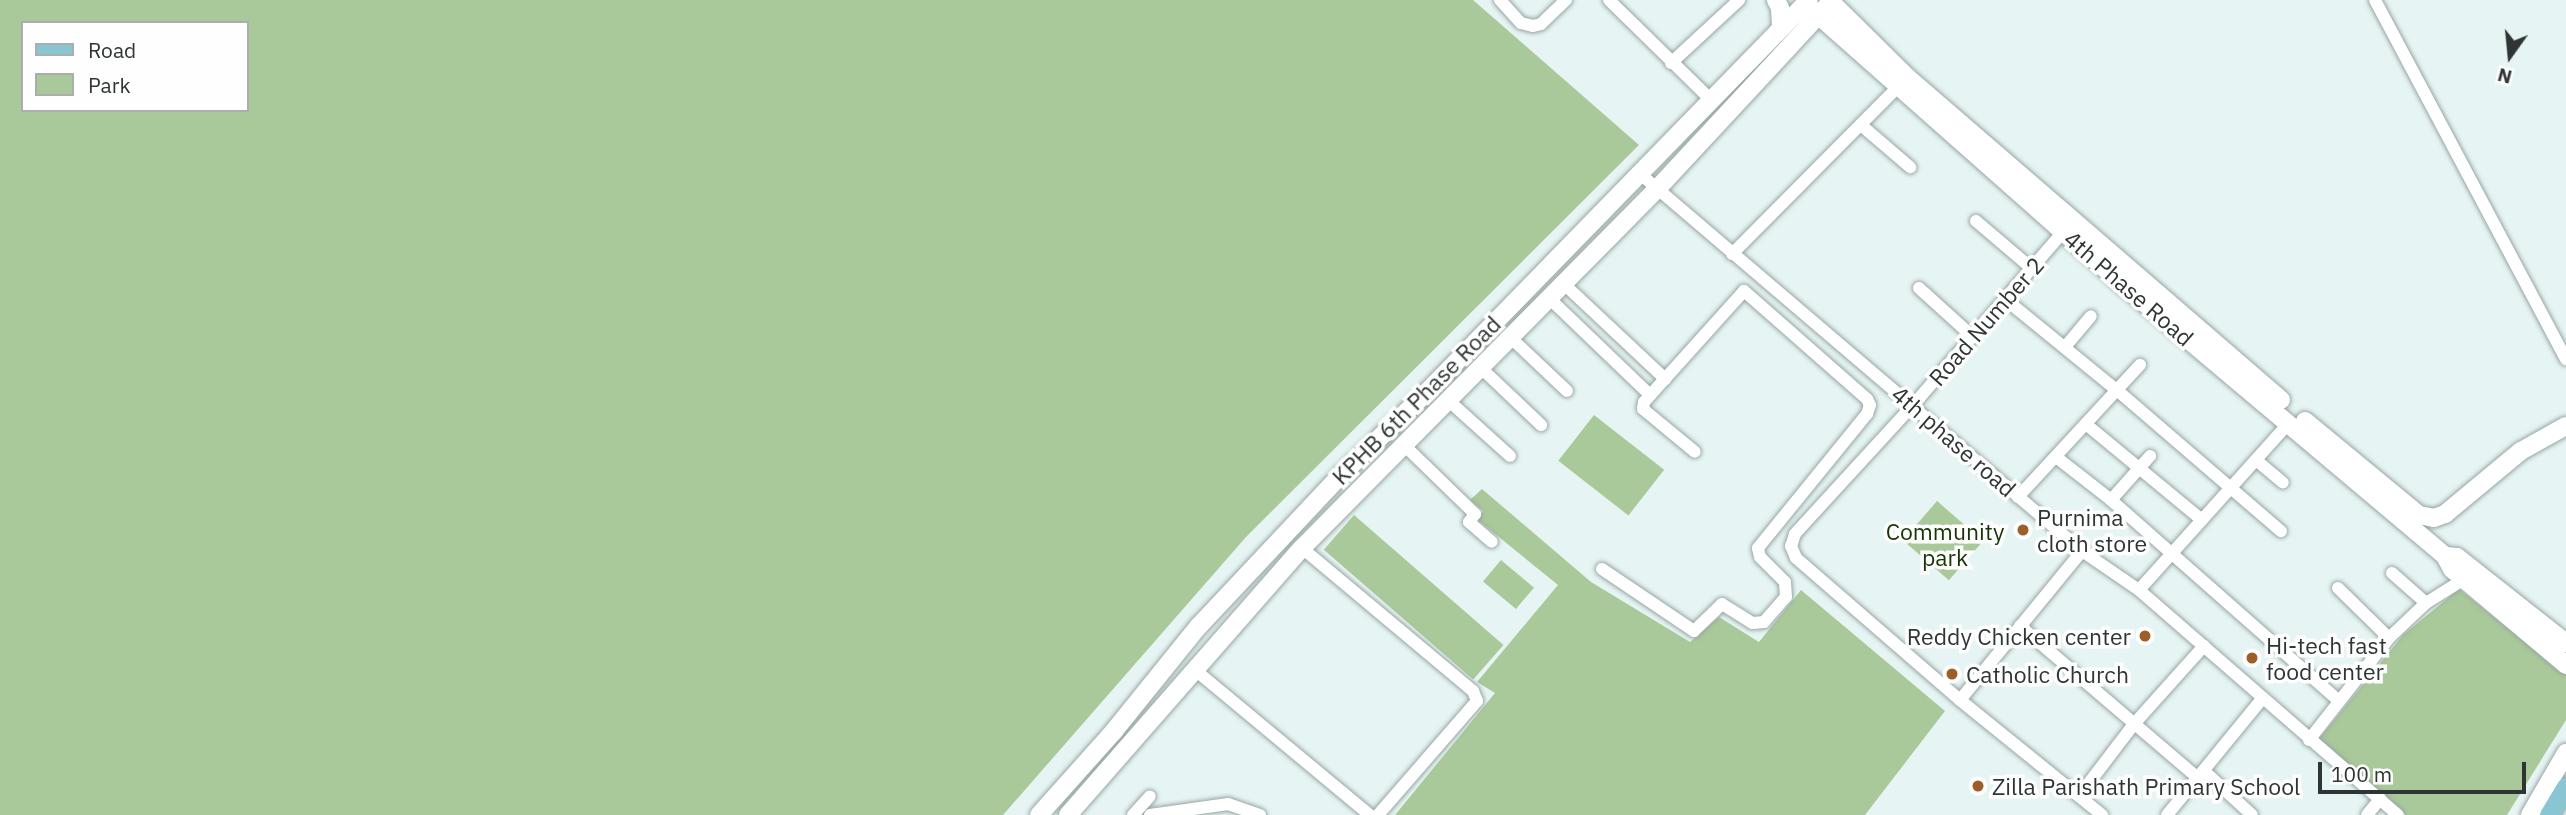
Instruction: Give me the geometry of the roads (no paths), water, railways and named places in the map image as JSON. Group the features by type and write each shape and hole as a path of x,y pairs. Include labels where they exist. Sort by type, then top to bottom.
{"main road":[{"path":"2549,815 2566,787"}],"street":[{"path":"1500,0 1521,23 1533,26 1541,24 1566,0"},
{"path":"1609,0 1710,99"},
{"path":"1671,63 1740,0"},
{"path":"1776,0 1780,8 1781,28"},
{"path":"2375,0 2566,359"},
{"path":"1808,5 1830,1"},
{"name":"4th Phase Road","path":"1830,1 1906,77 2296,413 2419,515 2434,518 2445,514 2521,452 2566,426"},
{"name":"KPHB 6th Phase Road","path":"1039,815 1114,731 1198,627 1340,476 1425,394 1710,99 1808,5"},
{"name":"KPHB 6th Phase Road","path":"1068,815 1302,548 1657,189 1808,5"},
{"name":"4th Phase Road","path":"1808,5 1898,88 2063,232 2445,556 2452,569 2469,575 2566,643"},
{"path":"1732,254 1898,88"},
{"path":"1861,125 1910,167"},
{"name":"4th phase road","path":"1639,173 2082,551 2139,590 2398,815"},
{"path":"1976,221 2031,267"},
{"name":"Road Number 2","path":"1960,700 1796,558 1791,546 1795,534 1913,405 2063,232"},
{"path":"1564,284 1665,379"},
{"path":"1919,288 1973,337"},
{"path":"1602,569 1694,631 1722,604 1753,623 1764,622 1786,597 1785,582 1760,558 1758,548 1867,414 1870,405 1744,291 1650,395 1643,409 1695,452"},
{"path":"1549,299 1650,395"},
{"path":"2005,299 2118,391 2229,490 2281,531"},
{"path":"2065,347 2091,316"},
{"path":"1511,338 1567,390"},
{"path":"2018,497 2140,365"},
{"path":"1481,368 1541,425"},
{"path":"1448,401 1510,456"},
{"path":"2139,590 2289,423"},
{"path":"2087,425 2202,520"},
{"path":"1404,445 1475,514 1469,522 1492,542"},
{"path":"2111,500 2150,456"},
{"path":"2056,457 2111,500 2339,701"},
{"path":"2256,460 2283,483"},
{"path":"1302,548 1473,691 1477,701 1378,815"},
{"path":"2082,551 1960,700 2102,815"},
{"path":"2392,573 2426,603"},
{"path":"2309,740 2389,638 2426,603 2469,575"},
{"name":"4th Phase Road","path":"2469,575 2566,665"},
{"path":"2338,588 2389,638"},
{"path":"2020,626 2134,724 2252,815"},
{"path":"2079,796 2134,724 2204,646"},
{"path":"1194,669 1370,815"},
{"path":"2167,815 2262,699"},
{"path":"2530,815 2566,753"},
{"path":"1133,815 1150,796"},
{"path":"2367,815 2381,799"},
{"path":"1150,815 1228,804 1261,815"}],"place":[{"name":"Purnima cloth store","path":"2023,530"},
{"name":"Reddy Chicken center","path":"2145,636"},
{"name":"Hi-tech fast food center","path":"2252,658"},
{"name":"Catholic Church","path":"1952,674"},
{"name":"Zilla Parishath Primary School","path":"1978,786"}],"park label":[{"name":"Community park","path":"1945,544"}]}
